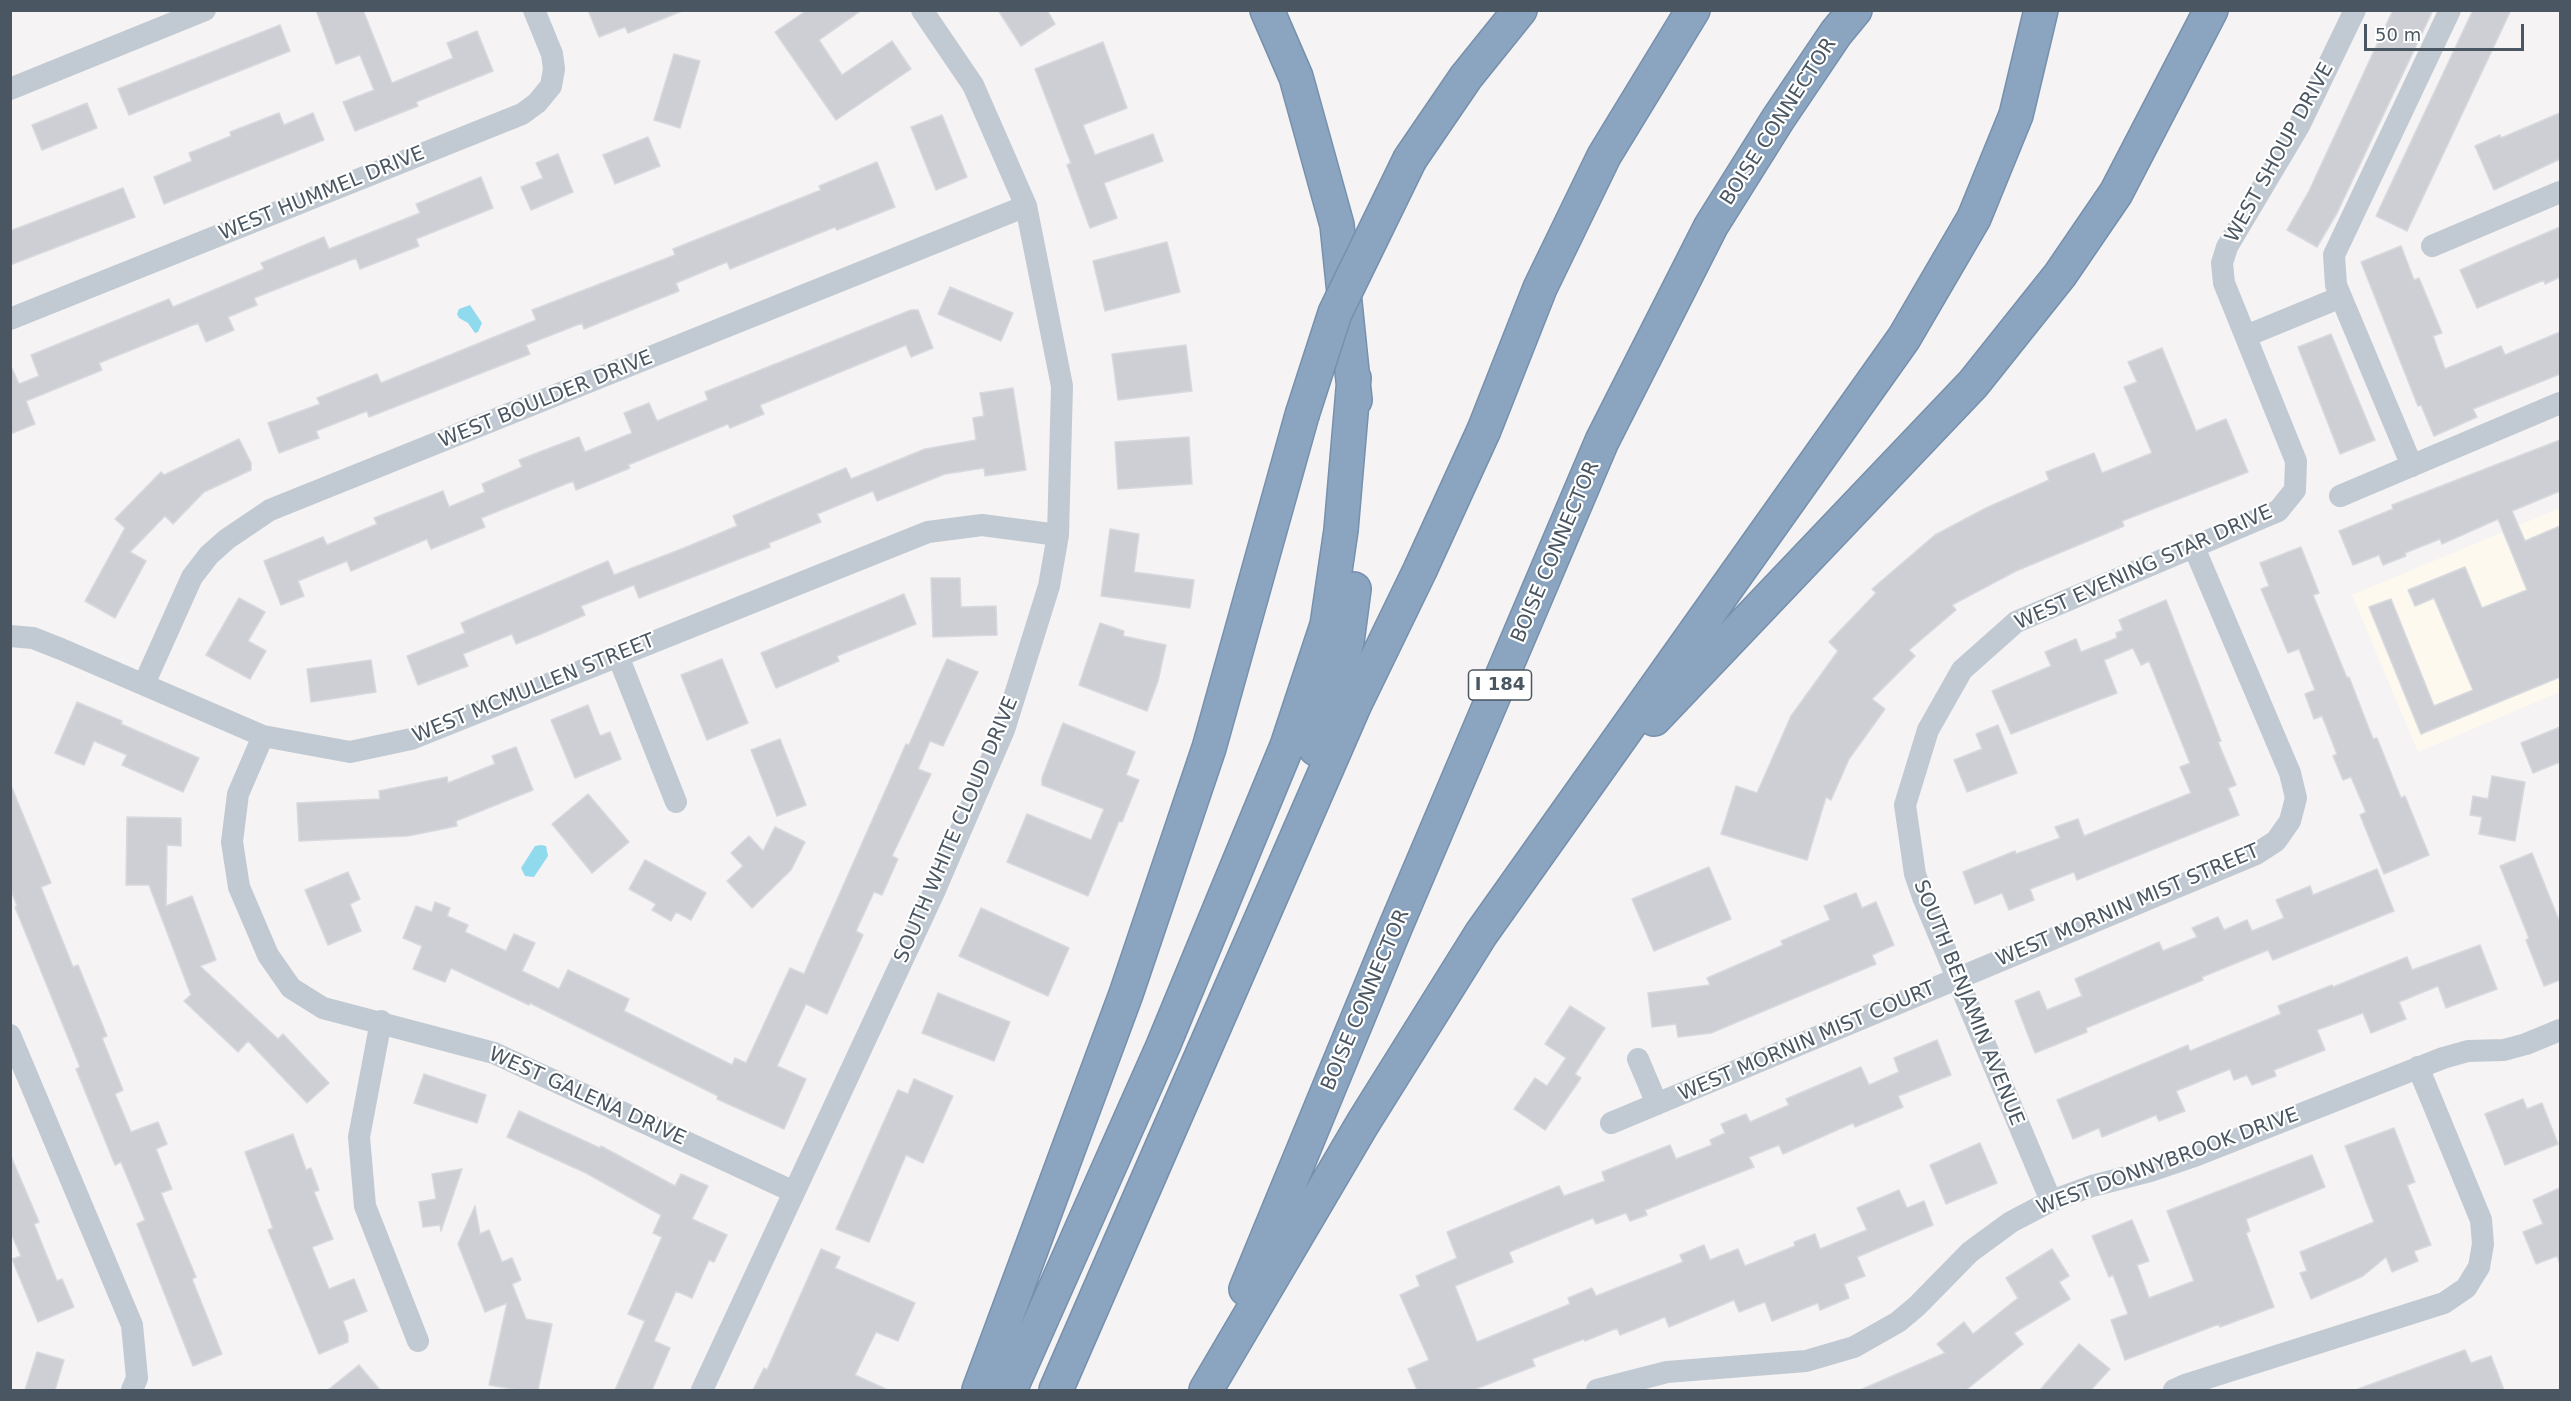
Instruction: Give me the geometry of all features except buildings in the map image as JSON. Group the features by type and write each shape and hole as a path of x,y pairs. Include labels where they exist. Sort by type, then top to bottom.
{"highway":[{"path":"1233,982 1318,742 1347,642 1361,531 1354,378 1336,225 1296,77 1266,10"},
{"path":"980,1390 1126,994 1209,748 1302,415 1335,313 1410,159 1466,77 1520,10"},
{"path":"1056,1390 1354,706 1484,430 1540,288 1604,156 1693,10"},
{"name":"BOISE CONNECTOR","path":"1205,1390 1395,928 1602,441 1711,226 1778,118 1836,33 1855,10"},
{"path":"1205,1390 1363,1123 1481,934 1904,338 1974,218 2016,115 2041,10"},
{"path":"1570,808 1973,384 2060,275 2116,193 2211,10"},
{"path":"1010,1390 1163,1046 1287,746 1327,625 1341,530 1354,378"}],"street":[{"path":"10,88 205,10"},
{"name":"WEST HUMMEL DRIVE","path":"10,319 522,114 537,103 551,86 554,69 552,54 534,10"},
{"name":"SOUTH WHITE CLOUD DRIVE","path":"702,1390 935,890 1004,730 1049,586 1058,535 1062,386 1026,206 973,85 922,10"},
{"name":"WEST SHOUP DRIVE","path":"2246,336 2224,283 2222,263 2227,247 2299,126 2355,10"},
{"path":"2412,466 2336,285 2334,255 2450,10"},
{"path":"2432,246 2560,192"},
{"name":"WEST BOULDER DRIVE","path":"144,684 192,577 209,555 227,539 270,510 1026,206"},
{"path":"2246,336 2341,297"},
{"name":"WEST EVENING STAR DRIVE","path":"1928,730 1962,670 2016,622 2193,545 2278,511 2295,490 2296,461 2246,336"},
{"path":"2340,496 2560,403"},
{"name":"WEST MCMULLEN STREET","path":"10,636 33,638 263,736 350,752 411,740 928,532 982,525 1058,535"},
{"name":"WEST MORNIN MIST STREET","path":"1957,979 2256,854 2276,841 2290,821 2296,798 2290,773 2193,545"},
{"path":"618,656 676,802"},
{"name":"SOUTH BENJAMIN AVENUE","path":"1928,730 1905,805 1915,874 2051,1201"},
{"name":"WEST GALENA DRIVE","path":"263,736 238,794 232,842 239,887 268,955 291,988 323,1008 381,1021 494,1053 794,1192"},
{"name":"WEST MORNIN MIST COURT","path":"1611,1123 1957,979"},
{"path":"381,1021 359,1137 365,1206 418,1341"},
{"name":"WEST DONNYBROOK DRIVE","path":"1597,1390 1667,1372 1806,1361 1854,1347 1898,1322 1970,1252 2011,1222 2051,1201 2092,1186 2150,1171 2197,1155 2418,1067 2468,1051 2504,1050 2560,1030"},
{"path":"10,1035 132,1325 136,1378 132,1390"},
{"name":"WEST MORNIN MIST COURT","path":"1638,1059 1657,1104"},
{"path":"2174,1390 2444,1304 2466,1288 2479,1267 2482,1244 2481,1220 2418,1067"}],"shaded area":[{"path":"2560,508 2560,692 2418,752 2352,595"}],"water":[{"path":"470,305 482,323 478,332 475,333 457,314 459,309"},
{"path":"535,846 546,846 548,856 534,877 525,876 521,868"}]}
